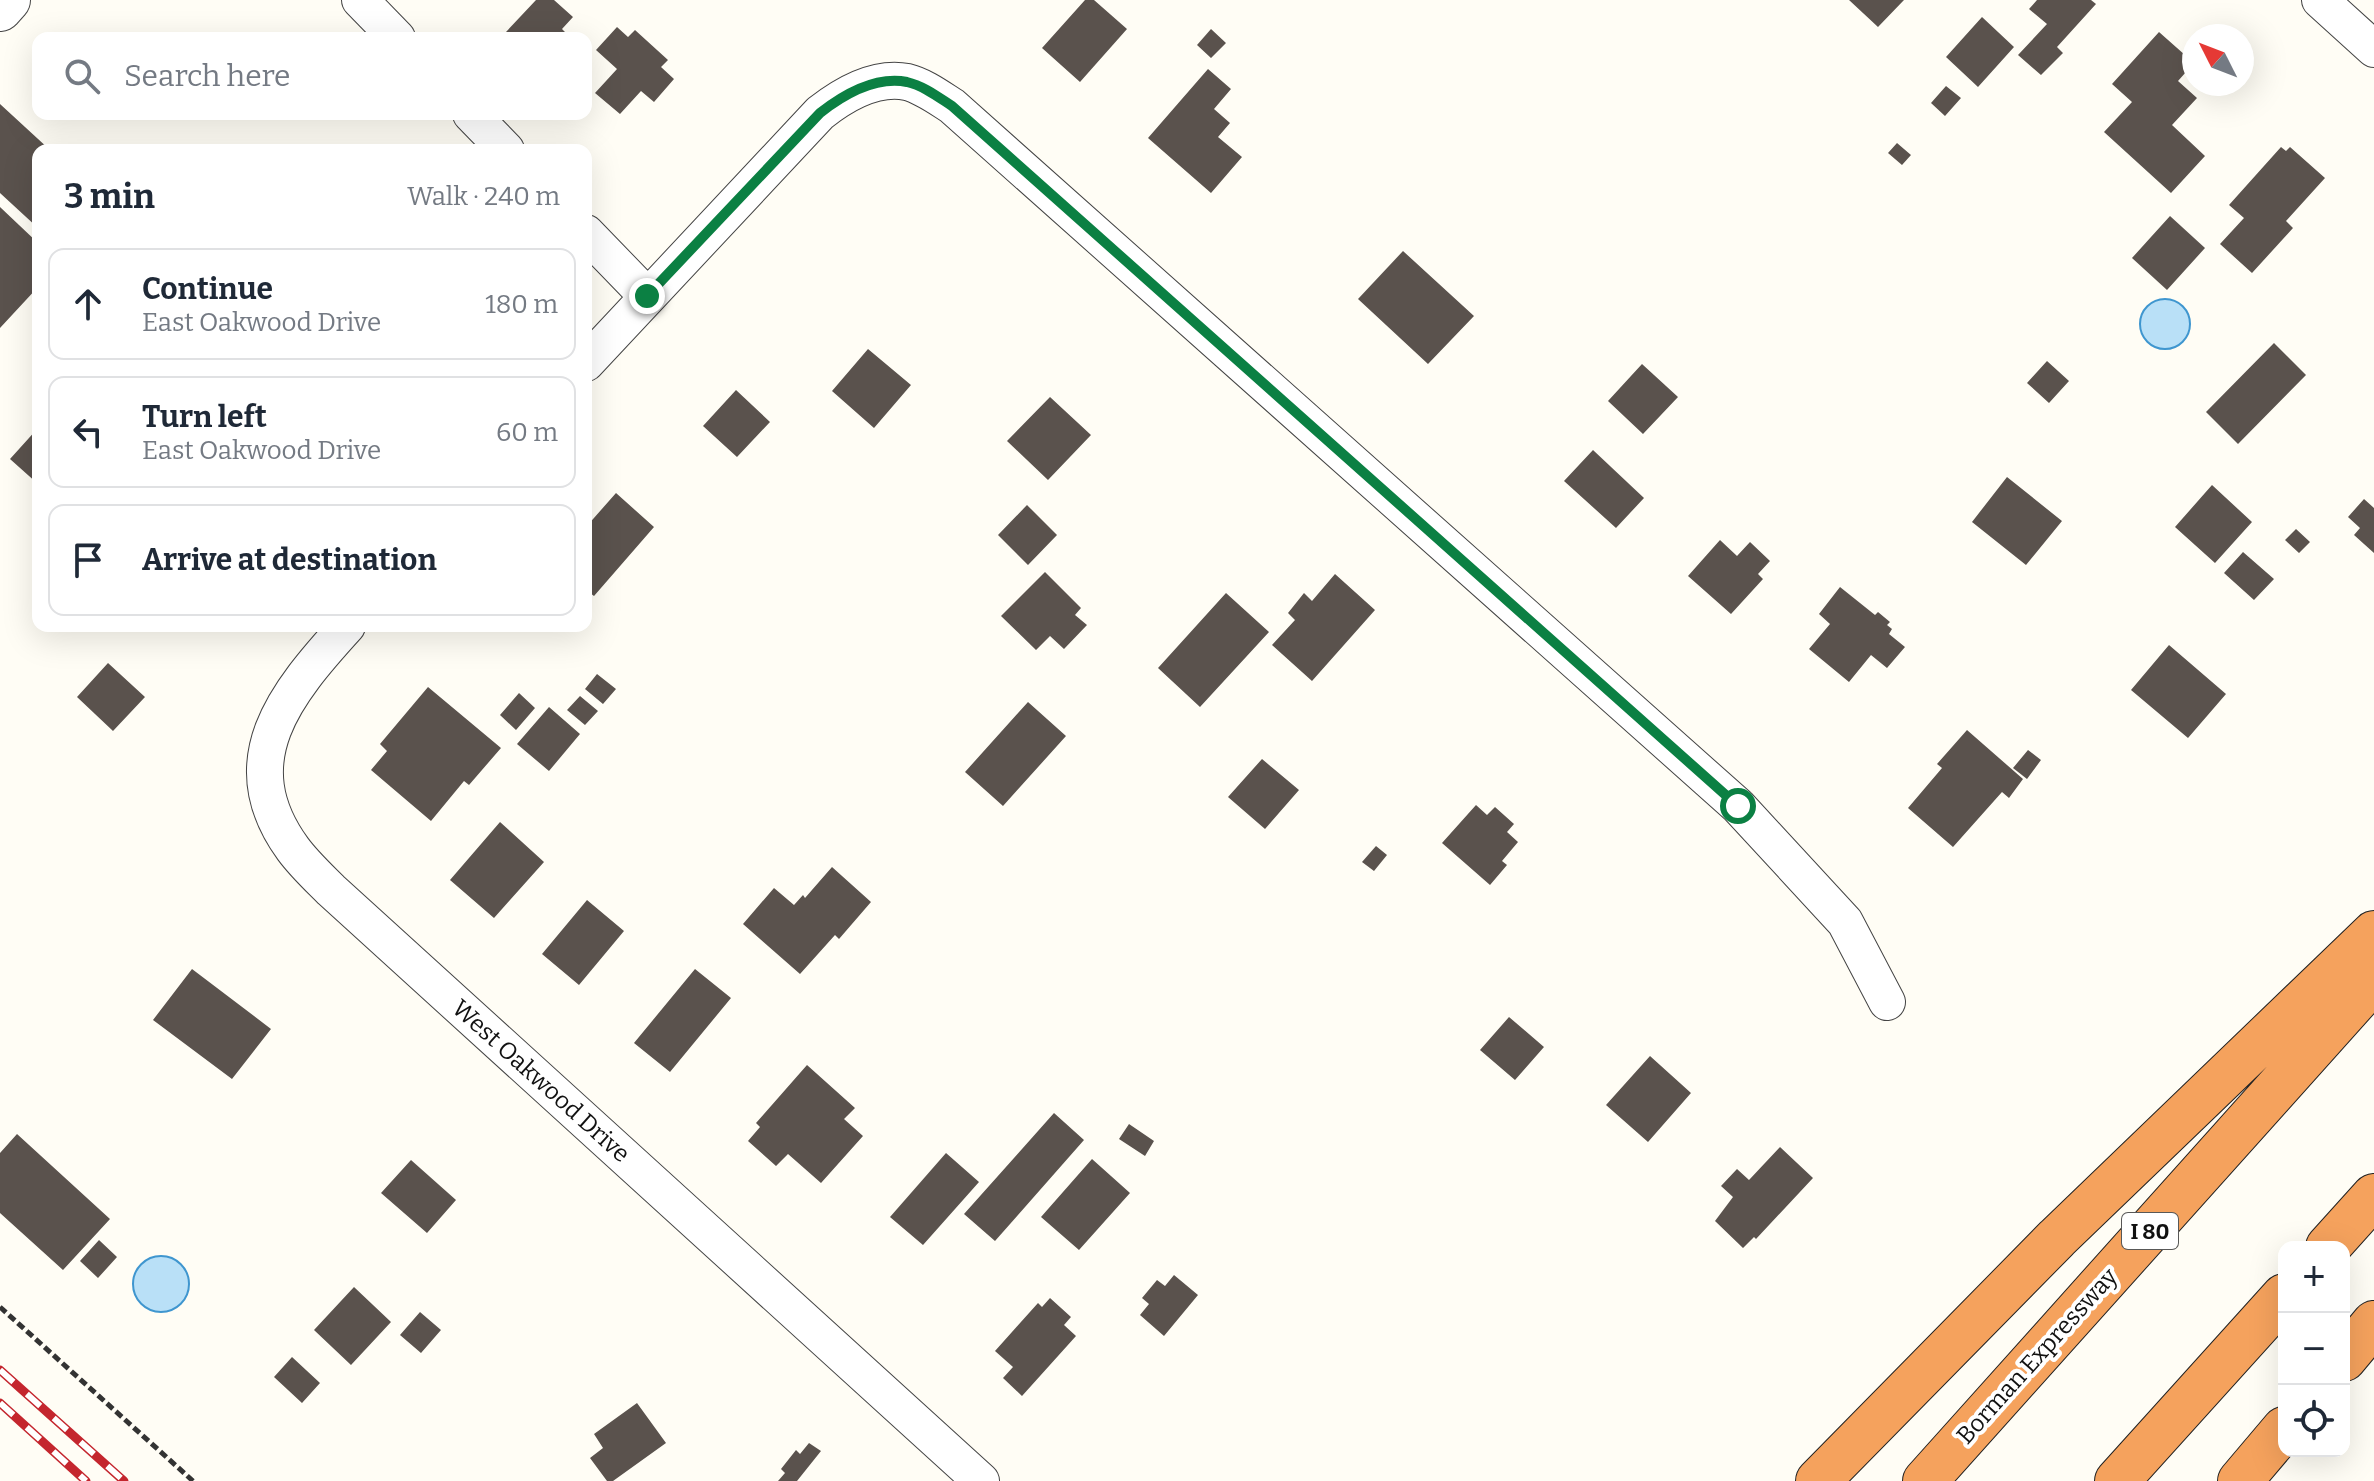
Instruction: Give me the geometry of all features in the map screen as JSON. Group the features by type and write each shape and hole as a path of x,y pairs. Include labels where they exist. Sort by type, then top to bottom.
{"highway":[{"path":"1818,1481 2057,1238 2374,933"},
{"name":"Borman Expressway","path":"1925,1481 2374,980"},
{"path":"2333,1241 2374,1196"},
{"path":"2117,1481 2278,1303"},
{"path":"2350,1352 2374,1323"},
{"path":"2240,1481 2278,1436"}],"street":[{"path":"0,9 8,0"},
{"path":"360,0 391,32"},
{"path":"2320,0 2374,49"},
{"path":"592,356 820,113 840,97 890,81 909,83 930,92 964,117 1738,806 1845,922 1887,1002"},
{"path":"477,120 500,144"},
{"path":"592,239 647,296"},
{"name":"West Oakwood Drive","path":"342,632 302,679 268,742 264,760 268,802 291,847 331,890 981,1481"}],"path":[{"path":"0,1307 193,1481"}],"water":[{"path":"2165,299 2183,306 2190,324 2183,342 2165,349 2147,342 2140,324 2147,306"},
{"path":"161,1256 181,1264 189,1284 181,1304 161,1312 141,1304 133,1284 141,1264"}],"building":[{"path":"536,0 554,0 573,17 562,29 565,32 506,32"},
{"path":"1085,0 1094,0 1127,29 1080,82 1042,48"},
{"path":"1849,0 1904,0 1878,27"},
{"path":"2037,0 2091,0 2096,4 2057,47 2063,53 2041,75 2018,55 2047,24 2029,9"},
{"path":"1982,17 2014,47 1978,87 1946,57"},
{"path":"617,27 628,37 635,30 668,60 661,67 674,79 654,102 641,91 620,114 595,93 617,69 596,50"},
{"path":"1211,29 1226,43 1211,58 1197,45"},
{"path":"2159,32 2182,52 2182,76 2178,81 2182,85 2182,96 2197,98 2172,125 2205,156 2171,193 2104,132 2132,102 2112,84"},
{"path":"1208,69 1231,89 1214,109 1230,123 1218,137 1242,157 1211,193 1148,138"},
{"path":"1946,86 1961,98 1945,116 1931,103"},
{"path":"0,104 43,144 32,144 32,222 0,193"},
{"path":"1897,143 1911,155 1902,165 1888,153"},
{"path":"2281,147 2286,151 2290,147 2325,178 2286,221 2293,228 2252,273 2220,244 2244,218 2229,205"},
{"path":"0,207 32,237 32,293 0,328"},
{"path":"2170,216 2205,248 2167,290 2132,258"},
{"path":"1403,251 1474,316 1428,364 1358,299"},
{"path":"2274,343 2306,375 2238,444 2206,412"},
{"path":"868,349 911,385 874,428 832,391"},
{"path":"2047,361 2069,381 2049,403 2027,383"},
{"path":"1642,364 1678,397 1643,434 1608,401"},
{"path":"736,390 770,422 737,457 703,426"},
{"path":"1050,397 1091,435 1048,480 1007,441"},
{"path":"32,435 32,479 10,459"},
{"path":"1593,450 1644,498 1616,528 1564,481"},
{"path":"2007,477 2062,521 2026,565 1972,522"},
{"path":"2212,485 2252,522 2215,563 2175,527"},
{"path":"616,493 654,527 594,596 592,594 592,520"},
{"path":"2364,499 2374,508 2374,553 2354,535 2360,528 2348,517"},
{"path":"1027,505 1057,535 1028,565 998,535"},
{"path":"2296,529 2310,542 2299,553 2285,540"},
{"path":"1720,540 1737,556 1750,542 1770,561 1758,574 1763,579 1731,614 1688,576"},
{"path":"2243,552 2274,579 2254,600 2224,573"},
{"path":"1045,572 1081,608 1075,615 1087,625 1064,649 1050,636 1036,650 1001,616"},
{"path":"1335,574 1375,610 1312,681 1272,645 1295,620 1288,613 1304,593 1312,601"},
{"path":"1840,587 1875,615 1878,612 1890,622 1887,625 1892,629 1889,634 1905,647 1887,668 1871,655 1849,682 1809,649 1830,624 1819,614"},
{"path":"1226,593 1269,632 1200,707 1158,668"},
{"path":"2169,645 2226,694 2188,738 2131,690"},
{"path":"108,663 145,697 113,731 77,697"},
{"path":"597,674 616,689 603,704 585,689"},
{"path":"428,687 501,748 469,785 464,781 431,821 371,770 387,751 380,744"},
{"path":"519,693 535,708 516,730 500,715"},
{"path":"580,696 598,711 585,725 567,710"},
{"path":"1028,702 1066,736 1003,806 965,772"},
{"path":"549,707 580,734 549,771 517,744"},
{"path":"1967,730 2023,779 2009,798 2002,792 1953,847 1908,808 1942,768 1937,764"},
{"path":"2028,750 2041,760 2027,779 2013,768"},
{"path":"1262,759 1299,790 1265,829 1228,797"},
{"path":"1476,805 1487,815 1495,807 1514,824 1507,832 1518,842 1502,861 1507,865 1490,885 1442,843"},
{"path":"500,822 544,862 494,918 450,880"},
{"path":"1376,846 1387,855 1374,871 1362,862"},
{"path":"832,867 871,902 839,939 835,935 800,974 743,924 774,888 794,905 803,895 805,898"},
{"path":"587,900 624,931 579,985 542,954"},
{"path":"192,969 271,1029 232,1079 153,1020"},
{"path":"695,969 731,998 670,1072 634,1043"},
{"path":"1509,1017 1544,1047 1515,1080 1480,1050"},
{"path":"1650,1056 1691,1093 1648,1142 1606,1105"},
{"path":"807,1065 855,1108 844,1119 863,1136 821,1183 788,1154 776,1166 748,1141 760,1127 756,1123"},
{"path":"1054,1113 1084,1140 995,1241 964,1214"},
{"path":"1129,1124 1154,1141 1145,1156 1119,1139"},
{"path":"17,1134 110,1219 63,1270 0,1213 0,1153"},
{"path":"1780,1147 1813,1178 1756,1239 1754,1237 1743,1248 1715,1221 1733,1197 1721,1186 1737,1169 1749,1180"},
{"path":"946,1153 979,1182 923,1245 890,1217"},
{"path":"1092,1159 1130,1193 1079,1250 1041,1217"},
{"path":"411,1160 456,1200 427,1233 381,1193"},
{"path":"99,1240 117,1257 98,1278 80,1261"},
{"path":"1174,1275 1198,1295 1164,1336 1140,1315 1149,1304 1142,1298 1157,1280 1165,1286"},
{"path":"354,1287 391,1322 351,1365 314,1330"},
{"path":"1050,1298 1071,1317 1064,1325 1076,1336 1022,1396 1003,1378 1013,1367 995,1351 1038,1303 1042,1307"},
{"path":"420,1312 441,1330 421,1353 400,1335"},
{"path":"292,1357 320,1383 302,1403 274,1377"},
{"path":"637,1403 666,1443 613,1481 607,1481 590,1458 603,1448 594,1434"},
{"path":"809,1443 821,1451 797,1481 778,1481 785,1473 781,1469 796,1450 800,1454"}],"railway":[{"path":"0,1370 124,1481"},
{"path":"0,1403 86,1481"}],"route":[{"path":"647,296 820,113 840,97 890,81 909,83 930,92 952,106 1738,806"}]}
